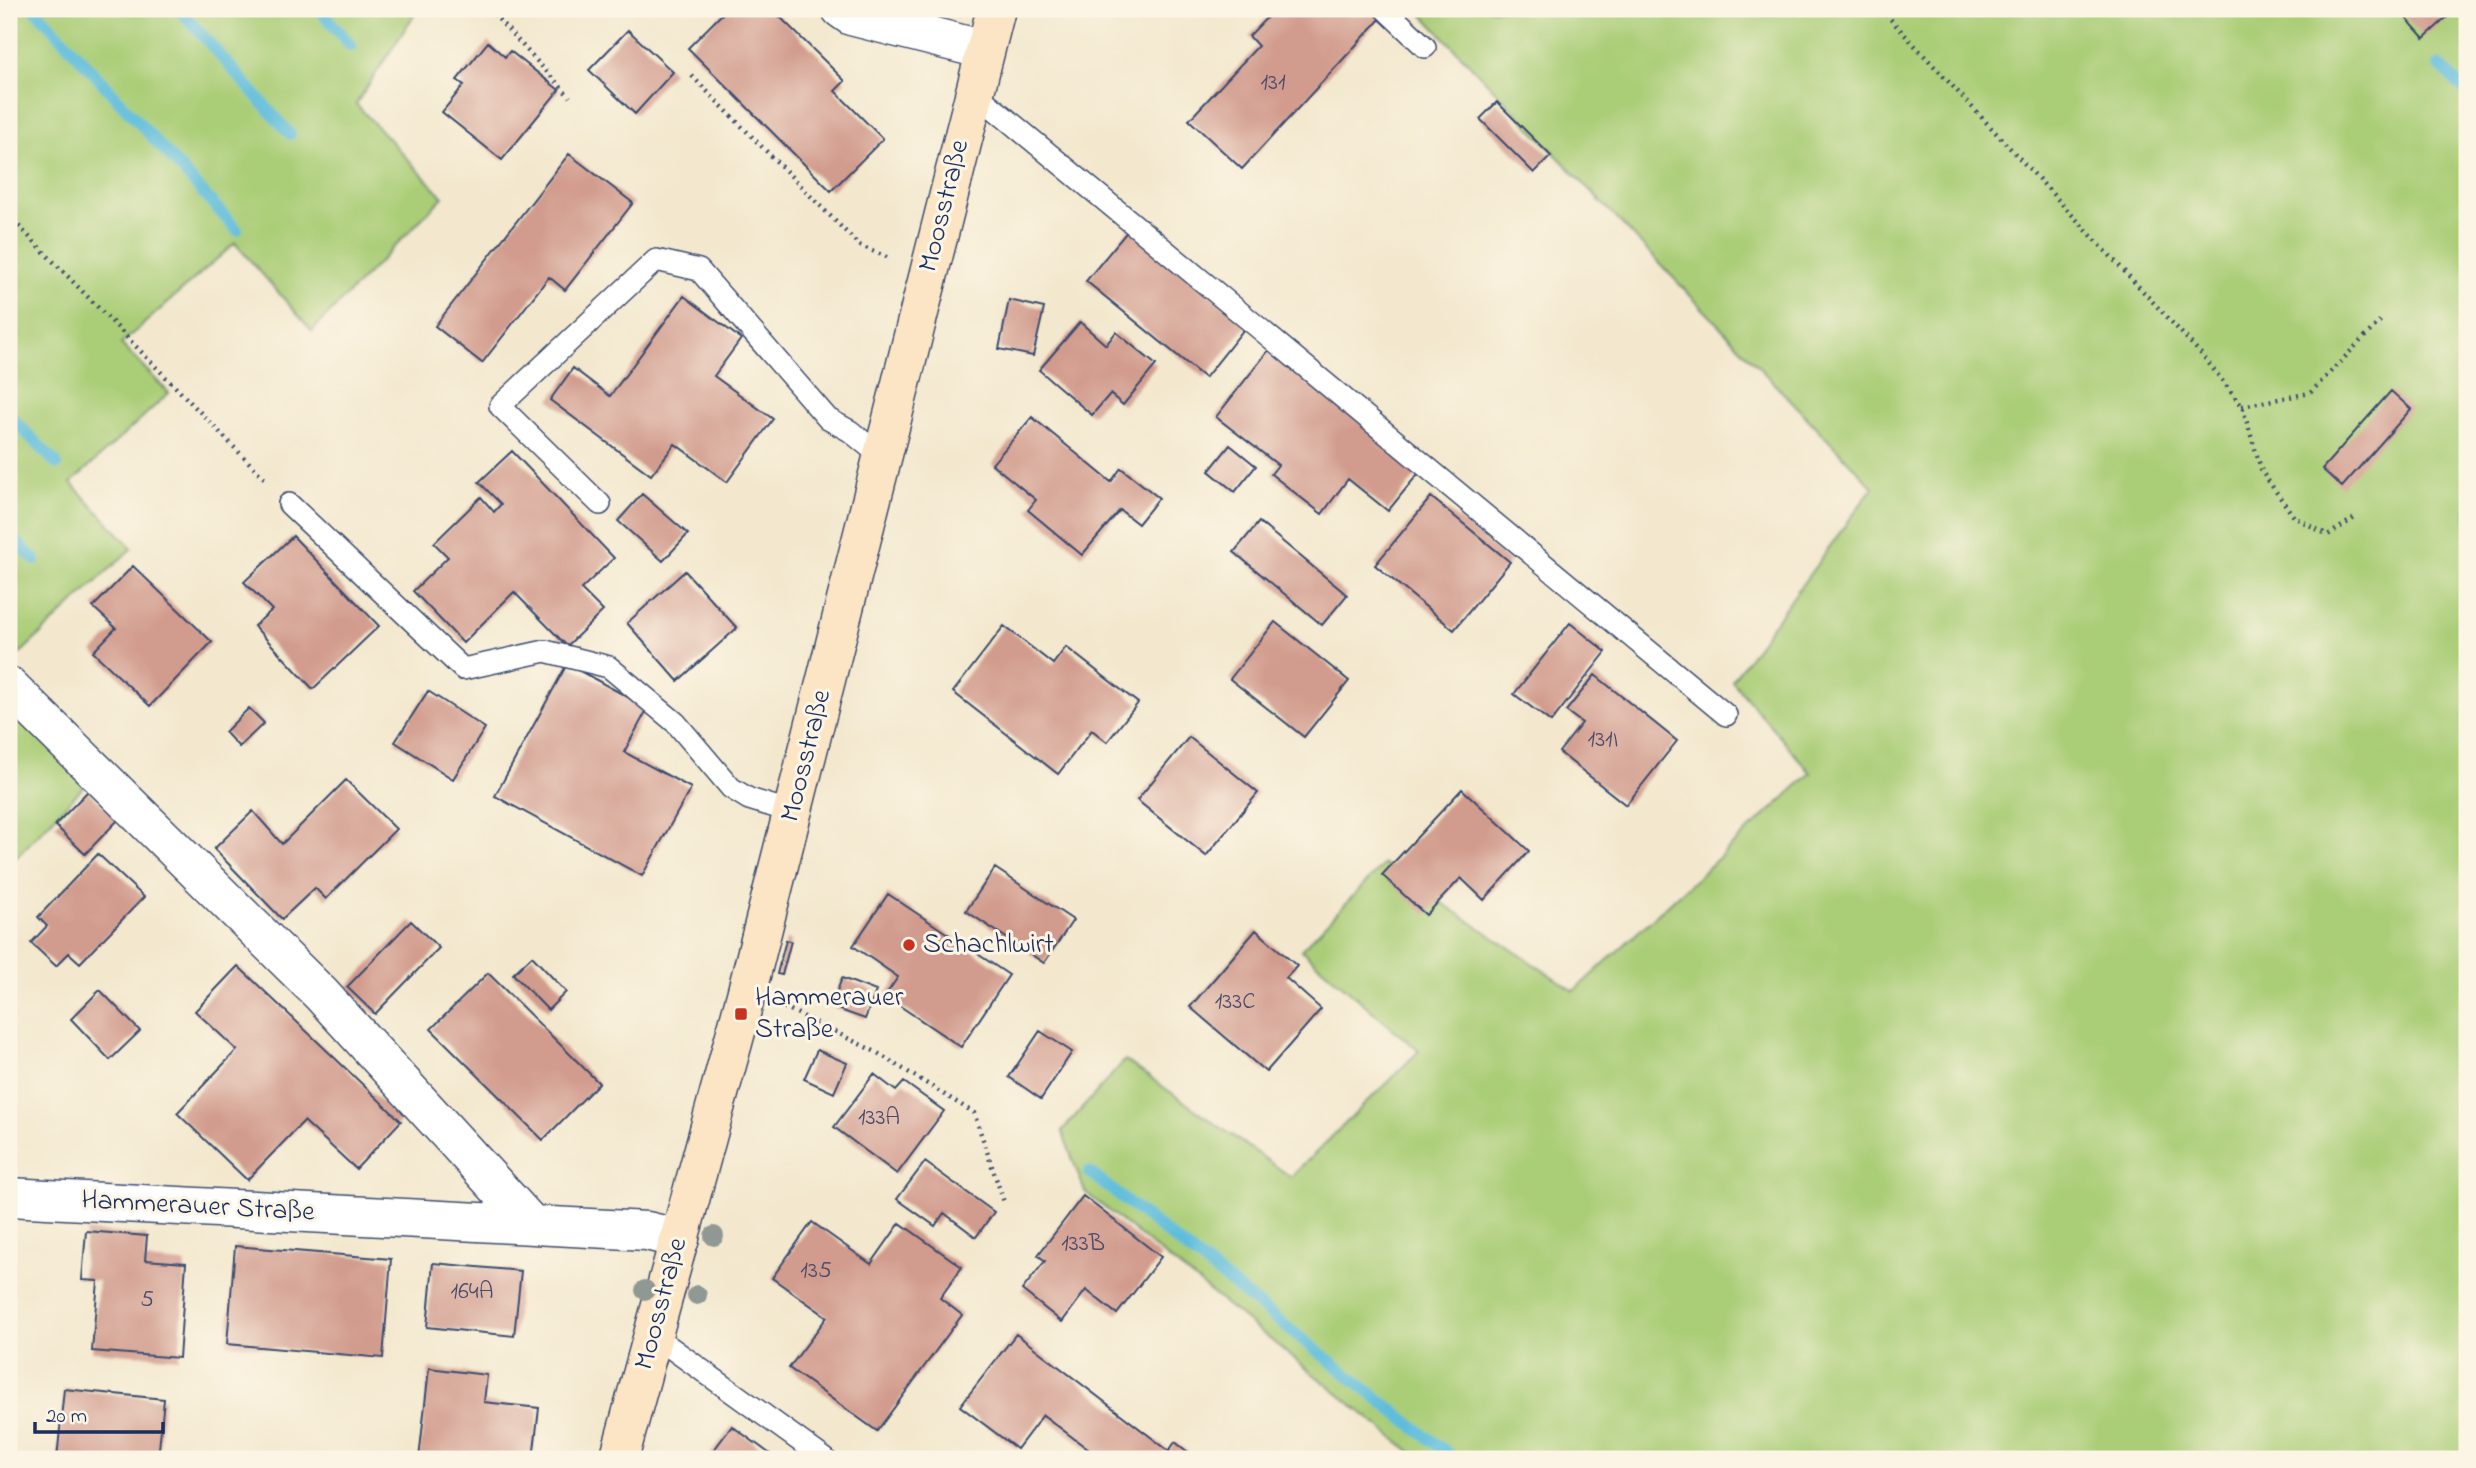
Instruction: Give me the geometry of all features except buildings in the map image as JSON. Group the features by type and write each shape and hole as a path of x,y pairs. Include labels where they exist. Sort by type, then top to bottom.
{"street":[{"path":"841,9 850,16 985,50"},
{"name":"Moosstraße","path":"619,1459 747,995 996,9"},
{"path":"9,686 321,995 532,1225"},
{"name":"Hammerauer Straße","path":"9,1197 647,1231 680,1240"}],"lane":[{"path":"1385,9 1425,47"},
{"path":"974,92 1726,715"},
{"path":"600,504 500,406 656,260 699,270 828,419 850,431 882,457"},
{"path":"289,505 463,669 544,651 610,667 676,723 740,793 792,813"},
{"path":"653,1335 825,1459"}],"path":[{"path":"489,9 570,97"},
{"path":"1881,9 2203,356 2242,406 2262,472 2294,517 2328,535 2356,517"},
{"path":"692,76 859,244 904,264 929,269"},
{"path":"9,216 289,505"},
{"path":"2242,406 2310,393 2381,320"},
{"path":"747,995 792,1009 876,1052 974,1113 1005,1206"}],"green space":[{"path":"9,9 418,9 356,104 443,197 312,331 235,243 121,344 169,393 71,483 132,548 9,664"},
{"path":"1417,9 2467,9 2467,1459 1420,1459 1085,1192 1062,1131 1125,1060 1291,1177 1419,1051 1301,950 1384,864 1574,991 1811,773 1732,681 1873,487"},
{"path":"9,705 87,783 9,865"}],"waterway":[{"path":"35,9 237,230"},
{"path":"179,9 290,134"},
{"path":"319,9 351,46"},
{"path":"2439,65 2467,92"},
{"path":"9,415 57,464"},
{"path":"9,534 35,560"},
{"path":"1089,1172 1455,1459"}],"place":[{"name":"Schachlwirt","path":"909,945"},
{"name":"Hammerauer Straße","path":"741,1014"}]}
